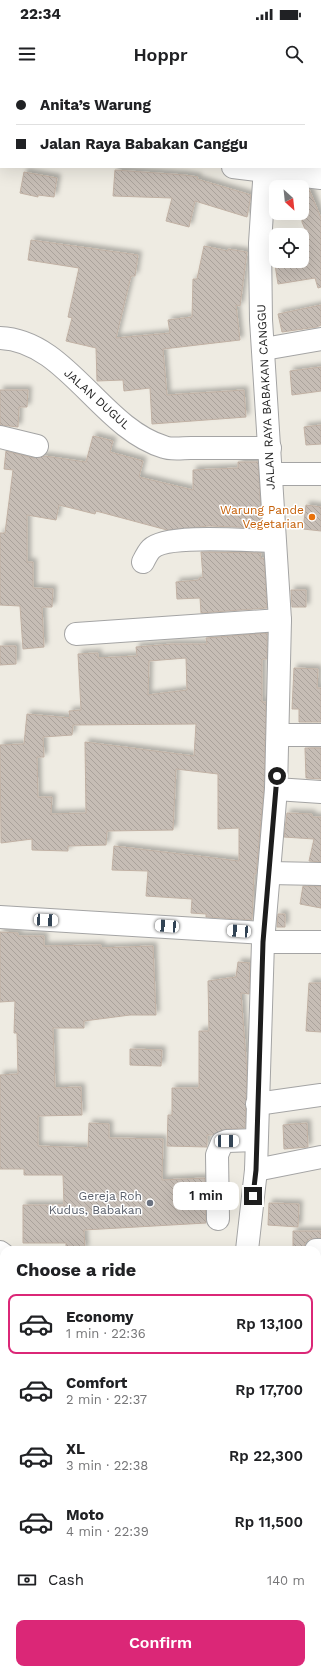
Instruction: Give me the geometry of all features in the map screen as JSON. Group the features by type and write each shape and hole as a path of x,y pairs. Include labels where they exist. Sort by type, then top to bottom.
{"street":[{"path":"248,168 321,178"},
{"name":"JALAN RAYA BABAKAN CANGGU","path":"247,1246 256,1170 257,1104 264,937 276,789 280,620 261,320 260,243 264,169"},
{"name":"JALAN DUGUL","path":"0,338 10,338 34,346 53,358 112,415 138,434 164,448 270,448"},
{"path":"264,349 321,339"},
{"path":"0,437 37,446"},
{"path":"271,474 321,474"},
{"path":"143,562 151,548 168,541 185,539 274,541"},
{"path":"76,634 280,620"},
{"path":"278,736 321,735"},
{"path":"276,789 321,792"},
{"path":"269,873 321,874"},
{"path":"0,917 321,942"},
{"path":"257,1104 321,1095"},
{"path":"218,1220 216,1154 222,1144 227,1141 256,1140"},
{"path":"256,1170 321,1156"}],"building":[{"path":"115,170 198,177 197,179 251,195 247,217 195,201 189,227 166,221 172,198 113,196"},
{"path":"24,172 57,178 54,197 38,195 38,197 20,193"},
{"path":"309,189 321,218 321,287 318,288 315,278 278,284 275,268 309,268 309,228 305,228 302,220 309,220"},
{"path":"31,240 138,255 135,276 131,276 116,338 170,333 168,320 192,317 193,279 197,279 204,246 228,251 228,249 247,252 240,306 236,305 240,340 163,349 167,395 244,390 246,417 152,424 150,388 124,391 123,380 97,381 96,348 66,341 72,318 68,317 79,268 28,260"},
{"path":"321,305 321,325 317,327 282,332 278,314"},
{"path":"321,367 321,391 292,395 290,371"},
{"path":"0,390 28,390 27,407 19,407 18,427 0,425"},
{"path":"321,425 321,444 306,445 304,427"},
{"path":"93,436 113,441 110,452 143,461 139,477 193,490 193,470 238,468 238,462 258,462 262,528 209,526 167,530 96,511 95,514 59,505 56,520 27,515 27,562 33,562 33,588 53,589 52,607 42,607 44,647 23,649 20,606 0,605 0,533 5,533 13,470 4,469 6,451 34,458 45,456 86,462"},
{"path":"306,505 321,507 321,531 303,529"},
{"path":"201,552 261,553 260,559 264,558 267,608 201,613 200,598 177,599 176,582 199,580 199,578 203,577"},
{"path":"291,590 306,590 306,607 292,607"},
{"path":"267,633 267,659 262,659 262,702 266,702 264,788 256,874 254,874 252,920 206,917 206,914 191,913 192,899 146,896 148,871 112,870 114,846 239,861 239,828 218,829 218,774 176,769 173,830 107,831 106,845 68,846 68,851 32,850 32,839 1,843 0,745 24,744 27,714 70,718 69,711 81,710 78,654 98,653 98,658 137,656 136,647 172,644 207,644 206,638","holes":["186,658 187,690 148,695 149,661","196,724 194,756 85,742 86,813 51,814 52,797 38,797 37,757 44,757 43,737 72,735 73,725"]},
{"path":"0,646 16,646 16,664 0,665"},
{"path":"294,668 318,669 317,688 321,688 321,722 299,722 299,709 292,709"},
{"path":"305,748 321,748 321,779 306,778"},
{"path":"287,813 312,814 312,817 321,817 321,862 309,861 314,839 284,837"},
{"path":"303,886 321,886 321,908 300,904"},
{"path":"278,914 285,914 285,927 277,927"},
{"path":"0,932 18,933 18,936 44,936 44,946 101,945 101,948 153,946 156,1015 130,1015 84,1021 84,1028 53,1028 55,1088 81,1087 82,1115 38,1116 38,1146 88,1148 89,1123 109,1124 109,1138 163,1139 162,1180 205,1178 206,1223 84,1230 85,1246 66,1246 66,1243 23,1243 23,1205 64,1205 63,1175 24,1175 24,1169 0,1169 0,1075 18,1074 17,1033 14,1033 15,1001 0,1002"},
{"path":"238,962 250,963 249,994 241,993 247,1071 245,1128 226,1129 212,1135 207,1135 207,1147 167,1146 168,1115 172,1115 172,1088 199,1088 199,1031 209,1031 208,981 236,977"},
{"path":"309,983 321,983 321,1032 306,1031"},
{"path":"130,1049 162,1050 161,1066 130,1065"},
{"path":"307,1123 308,1147 284,1149 283,1125"},
{"path":"269,1203 299,1204 298,1227 268,1225"},
{"path":"293,1231 321,1231 321,1238 309,1239 305,1243 304,1246 293,1246"}],"place":[{"name":"Warung Pande Vegetarian","path":"312,517"},
{"name":"Gereja Roh Kudus, Babakan","path":"150,1203"}],"route":[{"path":"253,1196 256,1170 257,1104 264,933 277,776"}]}
